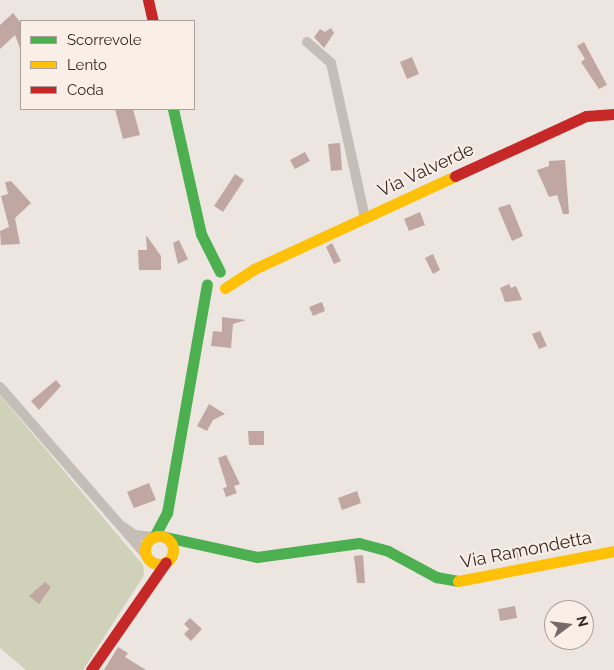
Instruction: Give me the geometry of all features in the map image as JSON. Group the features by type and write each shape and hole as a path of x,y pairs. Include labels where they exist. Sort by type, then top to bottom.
{"street":[{"path":"148,0 152,20"},
{"path":"307,42 331,63 365,218"},
{"path":"167,560 162,538 201,331 207,283 201,234 173,110"},
{"name":"Via Valverde","path":"254,268 586,116 614,114"},
{"path":"201,234 211,261 222,273 224,290 201,331"},
{"path":"207,283 213,272 222,273 254,268"},
{"path":"207,283 215,292 224,290 254,268"},
{"path":"0,387 114,521 156,563 192,549 216,546"},
{"path":"114,521 135,535 162,538"},
{"path":"143,590 147,556 145,547 162,538"},
{"name":"Via Ramondetta","path":"162,538 265,556 359,543 388,551 436,577 466,582 614,551"},
{"path":"91,670 143,590 167,560"}],"green space":[{"path":"0,395 143,565 144,575 83,670 26,670 0,648"}],"building":[{"path":"13,13 20,22 20,48 15,35 0,49 0,25"},
{"path":"331,28 334,33 324,48 314,37 320,29 325,32"},
{"path":"584,42 607,85 599,89 581,62 585,59 577,46"},
{"path":"412,57 419,74 407,79 400,62"},
{"path":"115,110 133,110 140,135 123,139"},
{"path":"340,143 342,170 331,171 328,144"},
{"path":"305,152 310,161 295,169 290,160"},
{"path":"565,160 569,214 563,214 557,195 549,197 537,170 549,166 549,161"},
{"path":"235,174 244,180 223,212 214,206"},
{"path":"11,181 31,203 15,218 20,244 1,245 0,231 9,227 1,196 8,194 5,182"},
{"path":"510,204 523,236 512,241 498,208"},
{"path":"420,212 425,225 409,231 404,219"},
{"path":"146,235 161,256 161,270 139,270 138,250 147,250"},
{"path":"179,240 188,259 178,264 173,243"},
{"path":"332,243 341,261 334,264 326,247"},
{"path":"433,254 440,270 433,274 425,258"},
{"path":"509,284 511,288 516,286 522,300 505,302 500,288"},
{"path":"322,302 325,311 313,316 309,307"},
{"path":"222,317 246,320 233,324 231,348 211,346 213,331 222,332"},
{"path":"540,331 547,346 539,349 532,334"},
{"path":"56,380 61,386 39,410 31,401"},
{"path":"209,404 225,414 213,420 207,431 197,426"},
{"path":"248,431 264,431 264,445 249,445"},
{"path":"226,455 240,484 234,486 237,493 226,497 223,488 227,487 218,458"},
{"path":"149,483 156,500 134,508 127,492"},
{"path":"357,491 361,503 342,510 338,498"},
{"path":"521,551 521,559 502,561 500,553"},
{"path":"363,555 365,583 357,583 354,556"},
{"path":"45,582 51,587 39,604 29,596"},
{"path":"515,606 517,618 500,621 498,609"},
{"path":"190,618 202,629 191,641 184,634 189,629 184,624"},
{"path":"118,647 128,653 125,657 146,670 104,670"}],"traffic: fast":[{"path":"173,110 201,234 220,272"},
{"path":"154,537 167,513 207,284"},
{"path":"161,536 257,557 359,543 388,551 436,577 458,581"}],"traffic: slow":[{"path":"225,288 254,269 455,176"},
{"path":"159,536 169,540 173,550 169,560 159,564 149,560 145,550 149,540 159,536"},
{"path":"458,581 614,551"}],"traffic: jam":[{"path":"148,0 153,20"},
{"path":"455,176 586,116 614,114"},
{"path":"91,670 166,562"}]}
